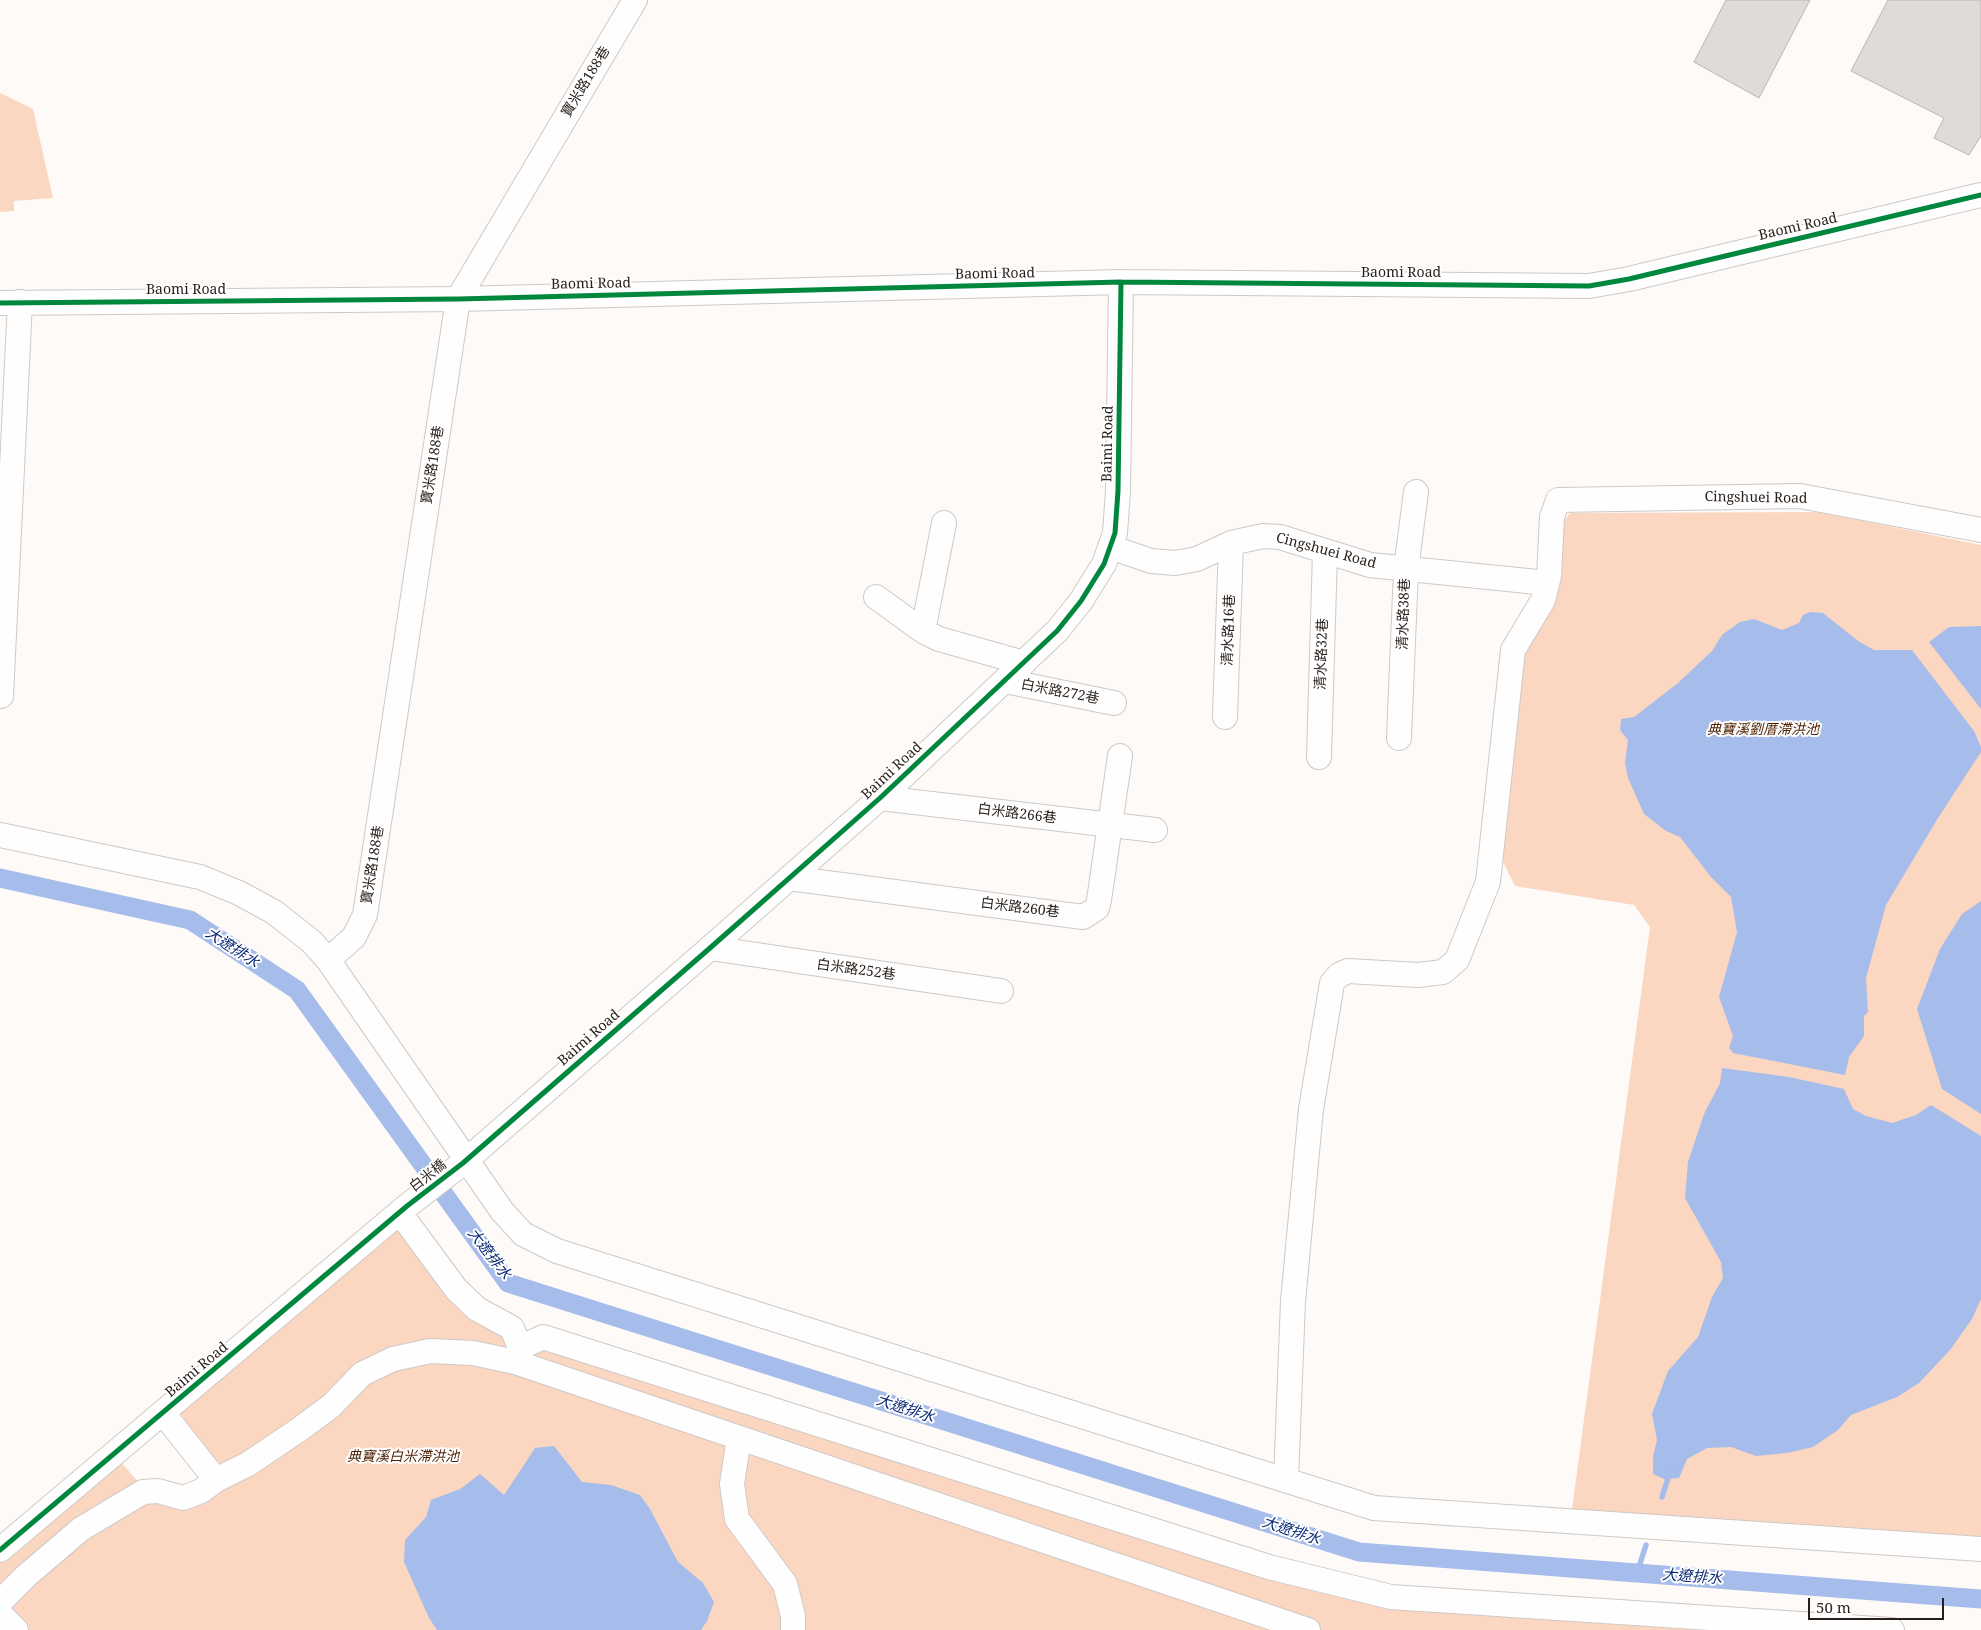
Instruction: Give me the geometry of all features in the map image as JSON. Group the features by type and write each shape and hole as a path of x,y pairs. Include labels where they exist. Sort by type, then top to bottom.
{"street":[{"name":"寶米路188巷","path":"328,960 354,938 365,915 458,299 635,0"},
{"name":"Baomi Road","path":"10,302 458,299 1121,282 1589,286 1629,279 1981,195"},
{"name":"Baimi Road","path":"464,1161 880,798 1057,631 1082,601 1104,564 1115,533 1118,491 1121,282"},
{"path":"1,696 10,302"},
{"name":"清水路38巷","path":"1399,738 1406,569 1416,492"},
{"name":"Cingshuei Road","path":"1110,547 1151,561 1175,563 1197,559 1231,543 1263,536 1280,537 1370,565 1547,583 1552,516 1558,500 1800,496 1981,530"},
{"path":"923,631 944,523"},
{"name":"清水路16巷","path":"1225,717 1231,543"},
{"name":"清水路32巷","path":"1319,757 1325,552"},
{"path":"1286,1480 1293,1301 1311,1109 1332,983 1339,975 1348,971 1418,975 1442,972 1457,960 1488,882 1513,650 1543,600 1547,583"},
{"path":"876,597 923,631 939,638 1024,663"},
{"name":"白米路272巷","path":"1005,681 1114,703"},
{"name":"白米路260巷","path":"789,878 1083,917 1097,908 1120,756"},
{"name":"白米路266巷","path":"880,798 1155,830"},
{"path":"0,835 200,877 239,893 274,912 312,942 328,960 464,1161 514,1224 536,1242 557,1251 1374,1508 1981,1549"},
{"name":"白米路252巷","path":"710,948 1002,991"},
{"name":"白米橋","path":"404,1210 464,1161"},
{"name":"Baimi Road","path":"0,1550 404,1210"},
{"path":"404,1210 456,1289 477,1308 512,1328 518,1355"},
{"path":"518,1355 543,1337 1269,1567 1391,1597 1892,1630"},
{"path":"0,1602 26,1576 80,1529 143,1492 158,1491 183,1498 201,1491 216,1480 248,1464 300,1429 331,1406 362,1374 393,1359 430,1352 518,1355 739,1438 1308,1630"},
{"path":"163,1413 216,1480"},
{"path":"739,1438 732,1484 737,1519 785,1584 793,1616 793,1630"},
{"path":"0,1614 16,1630"}],"green space":[{"path":"0,93 33,109 53,198 14,201 14,211 0,212"},
{"name":"典寶溪劉厝滯洪池","path":"1819,512 1981,545 1981,1538 1572,1509 1650,927 1634,905 1515,886 1502,860 1521,644 1556,531 1570,513"},
{"name":"典寶溪白米滯洪池","path":"401,1216 491,1308 536,1338 1363,1598 1780,1630 0,1630 0,1559 121,1462 153,1499 193,1507 229,1482 217,1460 204,1452 180,1412"}],"water":[{"path":"1810,612 1823,613 1858,641 1874,650 1912,650 1974,731 1981,747 1981,752 1938,818 1886,905 1866,978 1868,1012 1864,1016 1864,1036 1849,1057 1845,1075 1733,1053 1729,1048 1733,1036 1719,997 1737,932 1731,897 1711,877 1680,837 1666,831 1644,814 1628,778 1625,763 1628,740 1620,730 1621,719 1634,717 1678,683 1712,651 1722,635 1740,622 1754,619 1782,630 1799,623 1803,615"},
{"path":"1981,626 1981,709 1929,642 1949,627"},
{"path":"1981,901 1981,1114 1942,1089 1917,1009 1940,949 1962,914"},
{"path":"1722,1068 1789,1077 1844,1089 1853,1109 1866,1116 1892,1123 1916,1115 1931,1105 1981,1136 1981,1299 1972,1319 1950,1350 1919,1383 1897,1397 1851,1415 1838,1430 1813,1447 1787,1453 1756,1456 1731,1447 1707,1448 1687,1459 1679,1478 1664,1479 1653,1474 1653,1457 1657,1440 1652,1414 1668,1371 1698,1337 1712,1297 1723,1278 1721,1262 1685,1198 1688,1162 1704,1114 1720,1083"},
{"path":"554,1446 582,1482 611,1485 640,1495 650,1509 678,1562 703,1583 714,1602 707,1621 701,1630 437,1630 429,1618 404,1562 405,1540 426,1517 431,1500 460,1489 480,1474 504,1495 535,1448"}],"building":[{"path":"1726,0 1810,0 1759,98 1694,62"},
{"path":"1888,0 1981,0 1981,136 1969,155 1934,138 1944,118 1851,71"}],"waterway":[{"name":"大遼排水","path":"0,878 190,920 297,990 508,1283 1359,1552 1981,1599"},
{"path":"1662,1497 1670,1472"},
{"path":"1637,1573 1646,1545"}],"cycle path":[{"path":"0,303 458,299 1121,282 1589,286 1629,279 1981,195"},
{"path":"0,1550 407,1206 463,1163 880,798 1057,631 1081,601 1104,564 1115,533 1118,491 1121,282"}]}
